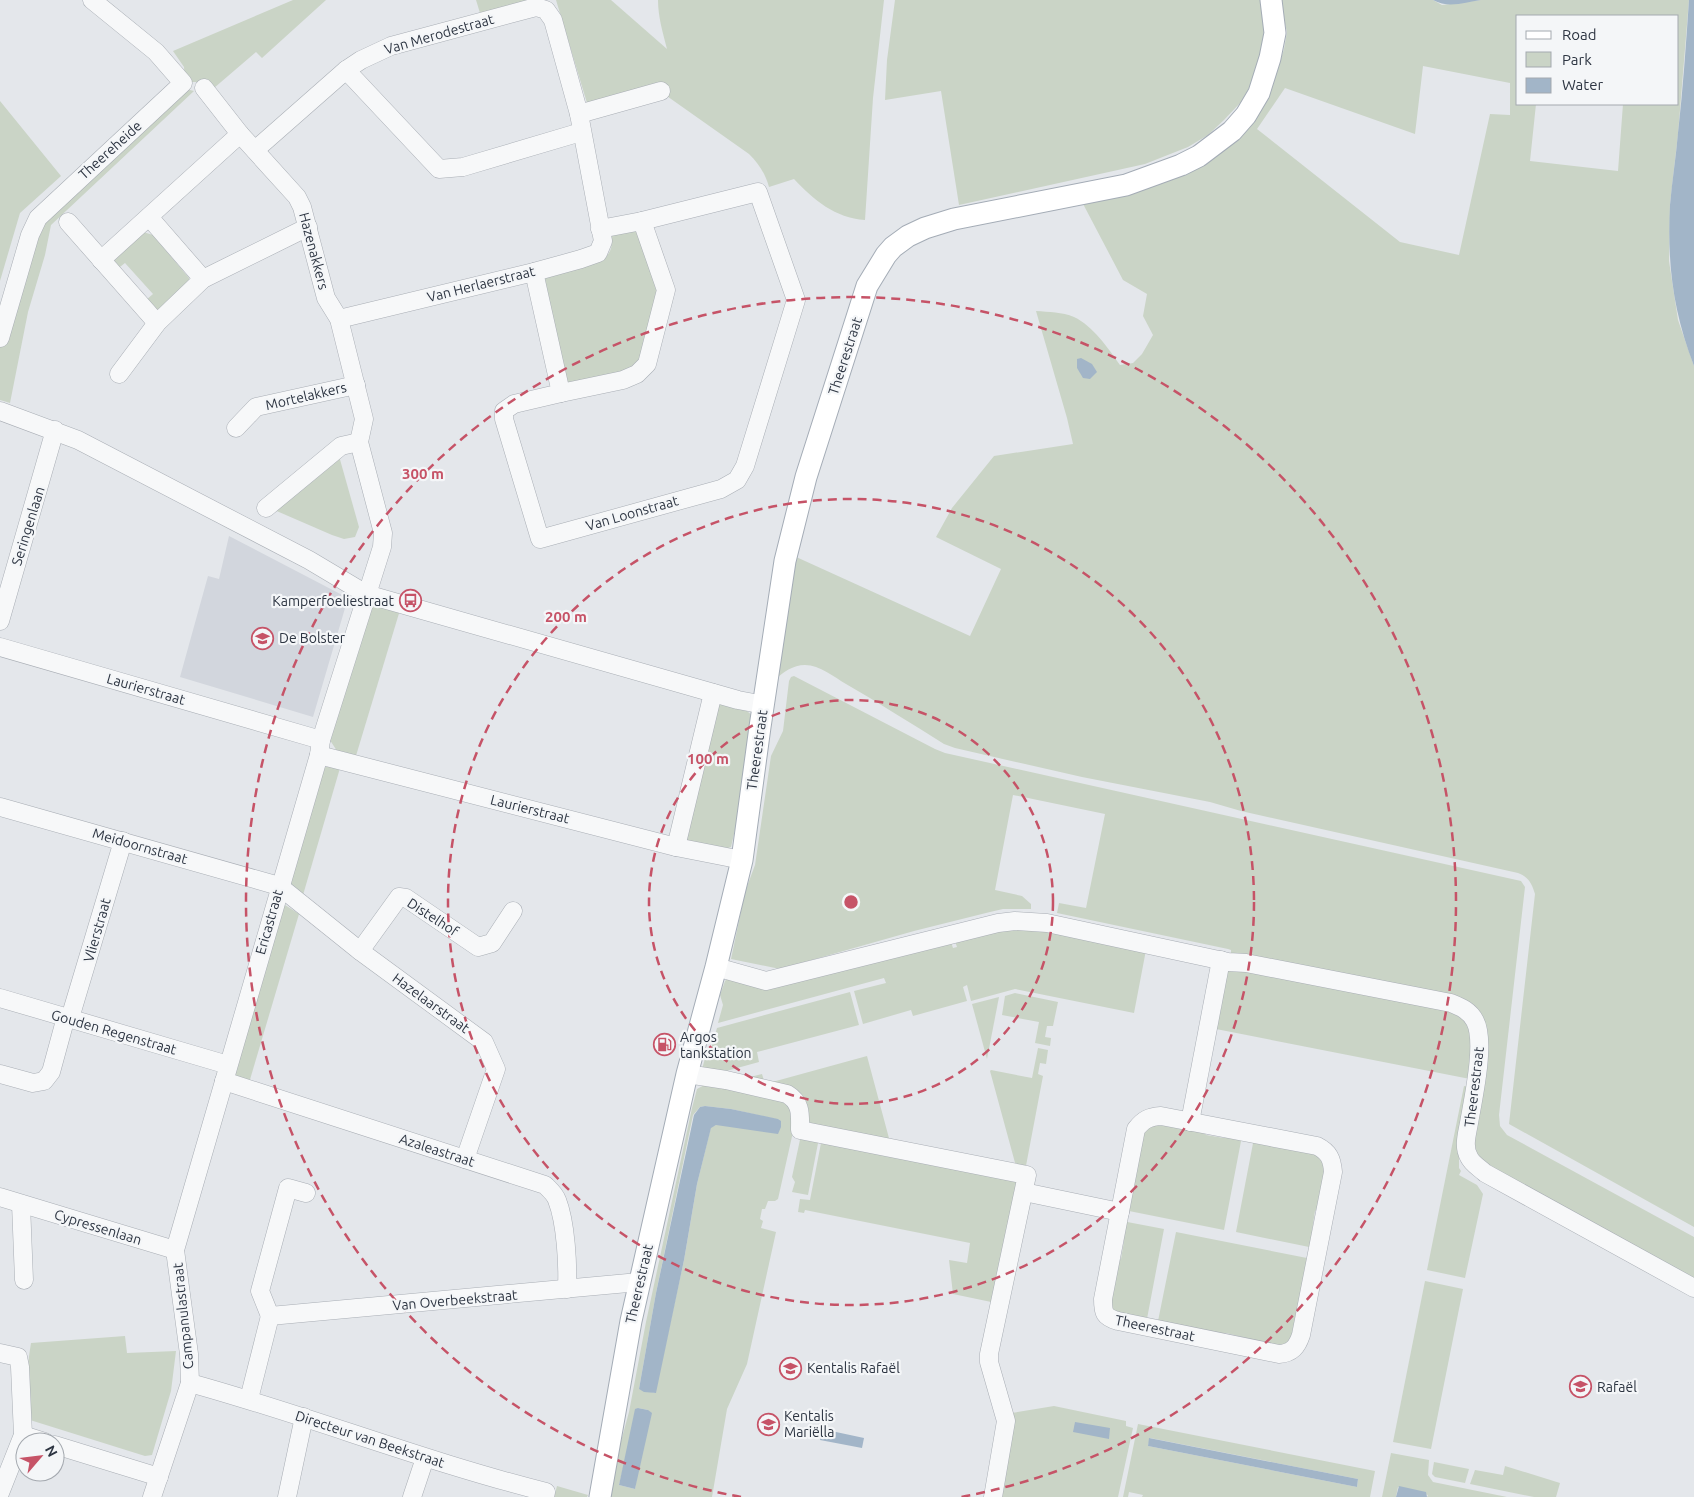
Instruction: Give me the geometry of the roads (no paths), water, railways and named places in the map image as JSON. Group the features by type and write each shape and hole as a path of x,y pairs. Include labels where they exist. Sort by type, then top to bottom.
{"main road":[{"name":"Theerestraat","path":"600,1497 630,1321 687,1074 742,860 785,561 806,477 867,286 886,254 908,236 925,228 954,219 1126,185 1182,165 1199,156 1232,131 1246,115 1259,93 1270,58 1275,33 1271,0"}],"street":[{"name":"Theereheide","path":"0,338 30,235 38,218 184,83 156,52 92,0"},
{"name":"Van Merodestraat","path":"255,150 346,70 361,60 392,46 536,7 546,10 553,20 579,114 600,229"},
{"path":"346,70 438,168 463,167 582,132"},
{"name":"Hazenakkers","path":"204,88 240,134 297,197 308,227 326,298 339,319 364,419 358,442 383,533 382,547 366,594"},
{"path":"579,114 661,91"},
{"path":"101,260 240,134"},
{"name":"Van Loonstraat","path":"561,393 514,404 504,411 504,419 540,539 721,489 737,480 745,466 796,300 758,192 642,221"},
{"path":"149,217 204,280"},
{"path":"534,272 561,393 622,380 637,374 647,364 666,290 642,221 600,229"},
{"path":"68,222 157,323"},
{"path":"119,374 157,323 204,280 308,227"},
{"name":"Van Herlaerstraat","path":"339,319 581,259 598,253 603,241 600,229"},
{"name":"Mortelakkers","path":"236,428 256,407 356,385"},
{"path":"0,411 78,440 160,481 310,560 366,594 713,693 764,705"},
{"name":"Seringenlaan","path":"0,620 55,430"},
{"path":"266,508 341,446 358,442"},
{"name":"Ericastraat","path":"175,1250 279,886 366,594"},
{"name":"Laurierstraat","path":"0,646 320,748 676,847 742,860"},
{"path":"676,847 713,693"},
{"name":"Meidoornstraat","path":"0,807 279,886"},
{"name":"Vlierstraat","path":"0,1074 32,1083 44,1081 51,1072 123,841"},
{"name":"Hazelaarstraat","path":"279,886 360,951 484,1042 496,1069 465,1159"},
{"name":"Distelhof","path":"360,951 399,897 406,898 478,947 492,943 513,911"},
{"name":"Theerestraat","path":"716,967 766,980 989,925 1014,921 1047,923 1228,962 1246,963 1460,1006 1466,1010 1476,1023 1480,1038 1466,1143 1469,1158 1485,1173 1694,1288"},
{"path":"1190,1122 1221,960"},
{"name":"Gouden Regenstraat","path":"0,998 68,1018 226,1073"},
{"name":"Azaleastraat","path":"226,1073 465,1159 545,1185 557,1198 562,1217 567,1290"},
{"path":"687,1074 726,1080 788,1094 794,1098 798,1105 800,1130 1026,1184 1120,1212"},
{"name":"Theerestraat","path":"1150,1116 1161,1116 1316,1146 1326,1151 1332,1161 1333,1172 1298,1345 1289,1352 1279,1354 1109,1319 1103,1310 1103,1299 1120,1212 1136,1129 1150,1116"},
{"path":"993,1497 1006,1421 989,1362 1026,1184"},
{"path":"249,1400 270,1316 260,1291 283,1204 288,1188 306,1193"},
{"name":"Cypressenlaan","path":"0,1197 175,1250"},
{"path":"21,1204 24,1280"},
{"name":"Campanulastraat","path":"152,1497 190,1383 189,1354 175,1250"},
{"name":"Van Overbeekstraat","path":"270,1316 639,1282"},
{"path":"0,1353 18,1357 23,1432"},
{"name":"Directeur van Beekstraat","path":"190,1383 304,1417 425,1458 546,1492 545,1497"},
{"path":"287,1497 304,1417"},
{"path":"65,1448 159,1477"},
{"path":"0,1493 15,1455"},
{"path":"412,1497 425,1458"}],"water":[{"path":"1433,0 1481,0 1445,4"},
{"path":"1689,0 1694,0 1694,366 1676,306 1671,267 1669,227"},
{"path":"1081,358 1092,364 1097,372 1090,379 1083,378 1077,368 1077,359"},
{"path":"700,1107 731,1109 778,1119 781,1121 781,1127 778,1134 716,1125 711,1128 697,1184 684,1260 656,1393 644,1392 639,1389 656,1293 694,1115"},
{"path":"638,1408 652,1413 635,1489 619,1485 635,1409"},
{"path":"1075,1422 1110,1428 1109,1439 1073,1432"},
{"path":"822,1429 864,1438 862,1448 820,1440"},
{"path":"1149,1438 1358,1479 1357,1487 1148,1446"},
{"path":"1399,1486 1426,1492 1427,1497 1396,1497"}],"place":[{"name":"Kamperfoeliestraat","path":"410,601"},
{"name":"De Bolster","path":"263,638"},
{"name":"Argos tankstation","path":"664,1045"},
{"name":"Kentalis Rafaël","path":"791,1368"},
{"name":"Rafaël","path":"1581,1387"},
{"name":"Kentalis Mariëlla","path":"768,1424"}]}
